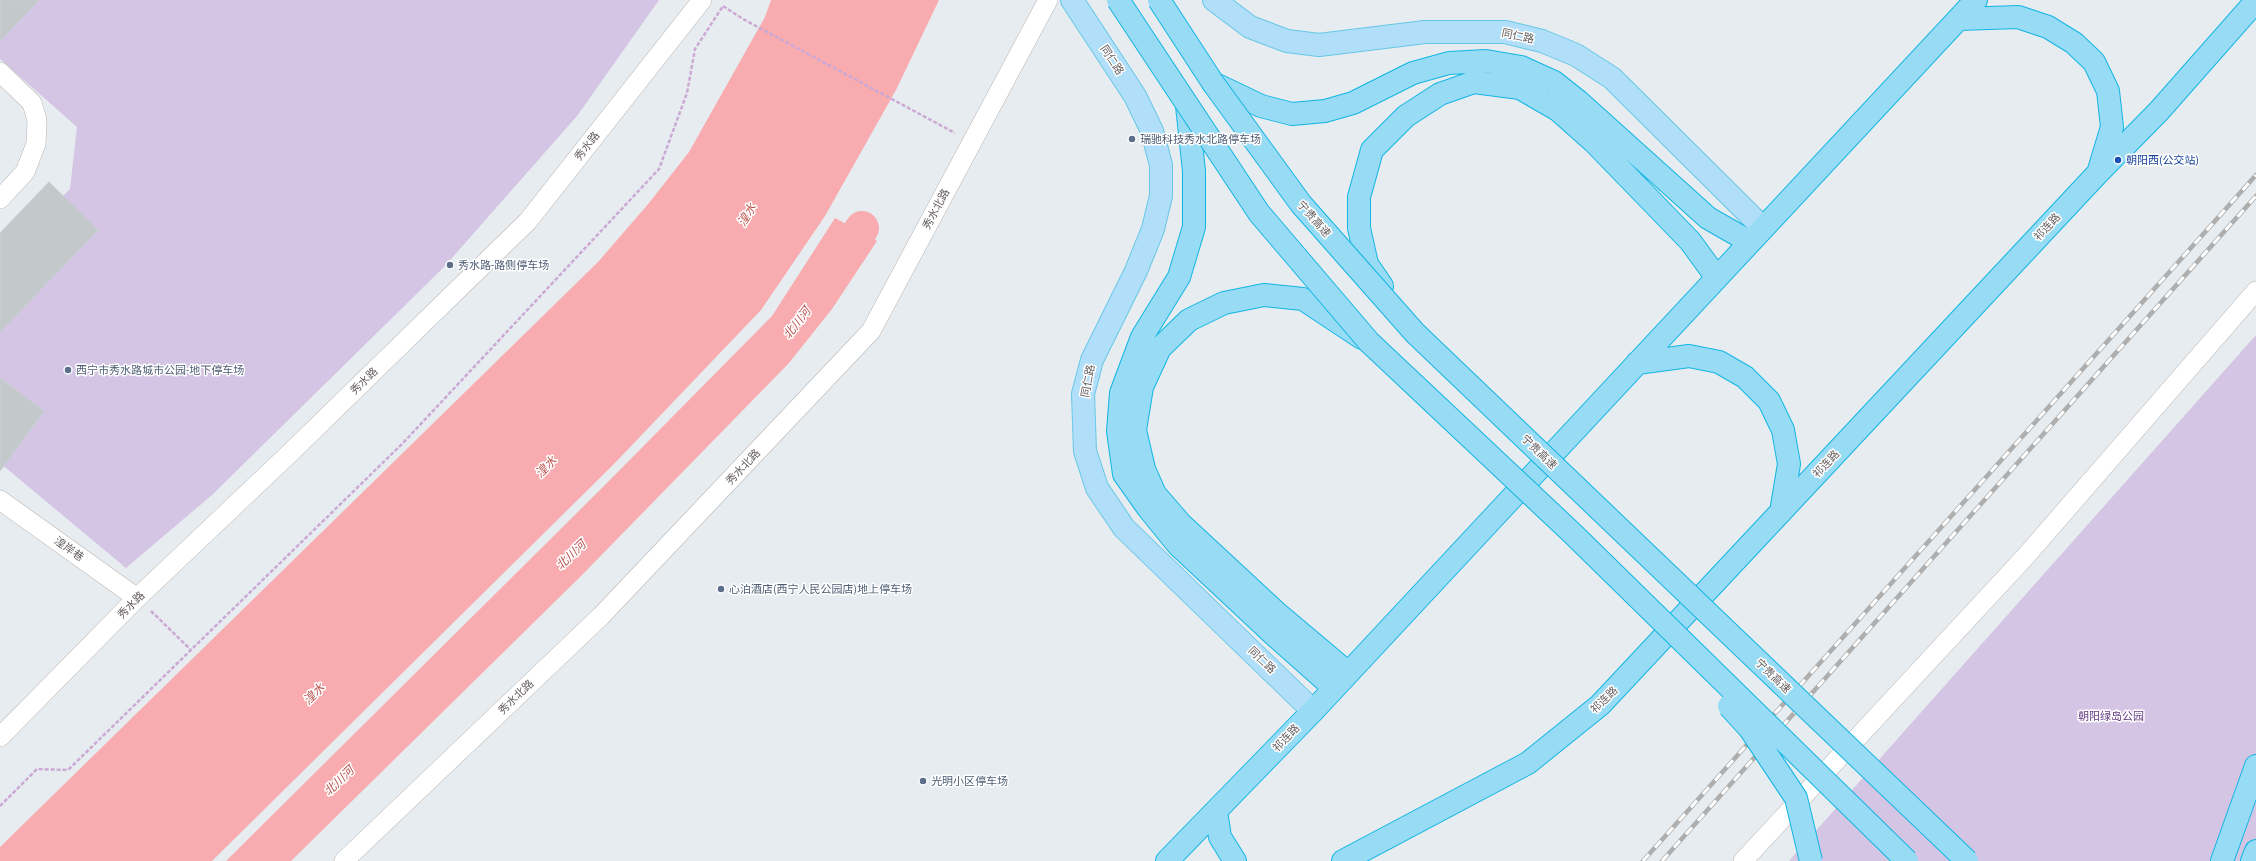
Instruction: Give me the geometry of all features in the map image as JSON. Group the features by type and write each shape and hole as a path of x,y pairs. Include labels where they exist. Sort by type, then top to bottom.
{"highway":[{"path":"1118,0 1259,213 1369,342 1572,533 1907,861"},
{"name":"宁贵高速","path":"1159,0 1213,83 1301,204 1415,333 1967,861"},
{"name":"祁连路","path":"1168,861 1313,711 1976,0"},
{"name":"祁连路","path":"1343,861 1528,763 1600,705 2098,173 2159,111 2256,1"},
{"path":"1959,19 2018,17 2048,27 2074,43 2094,62 2108,91 2112,127 2098,173"},
{"path":"1213,83 1261,106 1292,114 1325,111 1346,105 1413,73 1449,63 1486,61 1521,67 1554,82 1578,101 1708,218 1757,235"},
{"path":"1415,333 1367,264 1359,228 1359,197 1372,150 1406,116 1440,94 1474,82 1520,88 1558,110 1594,142 1690,241 1717,278"},
{"path":"1187,106 1194,171 1194,227 1179,277 1142,337 1121,392 1118,431 1124,474 1148,508 1178,545 1272,633 1341,680"},
{"path":"1341,680 1278,614 1199,540 1155,494 1144,469 1135,430 1142,388 1160,348 1189,320 1224,303 1264,295 1303,299 1369,342"},
{"path":"1637,363 1689,356 1719,362 1746,377 1769,401 1783,430 1789,464 1781,512"},
{"path":"1572,533 1750,729 1796,798 1811,861"},
{"path":"2223,857 2256,766"},
{"path":"1216,811 1220,838 1235,861"},
{"path":"2252,861 2256,851"}],"main road":[{"name":"同仁路","path":"1072,0 1135,96 1152,131 1161,165 1161,196 1153,229 1136,271 1092,360 1083,394 1085,451 1097,488 1124,528 1313,711"},
{"name":"同仁路","path":"1214,0 1250,27 1294,42 1319,45 1425,32 1464,30 1505,32 1542,41 1576,55 1612,78 1693,158 1757,235"}],"street":[{"name":"秀水北路","path":"344,861 601,616 871,331 1048,0"},
{"name":"秀水路","path":"0,737 137,598 289,454 528,221 710,2"},
{"path":"0,72 32,103 37,120 36,144 25,172 0,199"},
{"path":"1743,861 2025,556 2256,291"},
{"name":"湟岸巷","path":"0,500 137,598"}],"path":[{"path":"710,2 723,6 743,19 900,102 971,142"},
{"path":"0,806 37,769 68,770 403,443 659,169 687,93 696,49 723,6"},
{"path":"137,598 191,650"}],"green space":[{"path":"0,0 659,0 577,116 444,267 212,495 126,568 0,463 0,259 70,189 77,127 0,59"},
{"name":"朝阳绿岛公园","path":"2256,335 2256,861 1789,861"}],"water":[{"name":"湟水","path":"771,0 939,0 896,90 825,216 761,310 613,465 212,861 0,861 0,847 598,262 649,203 689,152 765,17"},
{"path":"835,218 877,241 832,309 789,363 581,576 291,861 226,861 603,487 772,316"}],"building":[{"path":"0,0 39,0 0,41"},
{"path":"49,182 98,230 0,332 0,233"},
{"path":"0,378 44,411 0,471"}],"waterway":[{"name":"北川河","path":"834,271 862,228"}],"railway":[{"path":"1643,861 2256,175"},
{"path":"1662,861 2256,196"}],"place":[{"name":"瑞驰科技秀水北路停车场","path":"1132,139"},
{"name":"朝阳西(公交站)","path":"2118,160"},
{"name":"秀水路-路侧停车场","path":"450,265"},
{"name":"西宁市秀水路城市公园-地下停车场","path":"68,370"},
{"name":"心泊酒店(西宁人民公园店)地上停车场","path":"721,589"},
{"name":"光明小区停车场","path":"923,781"}]}
